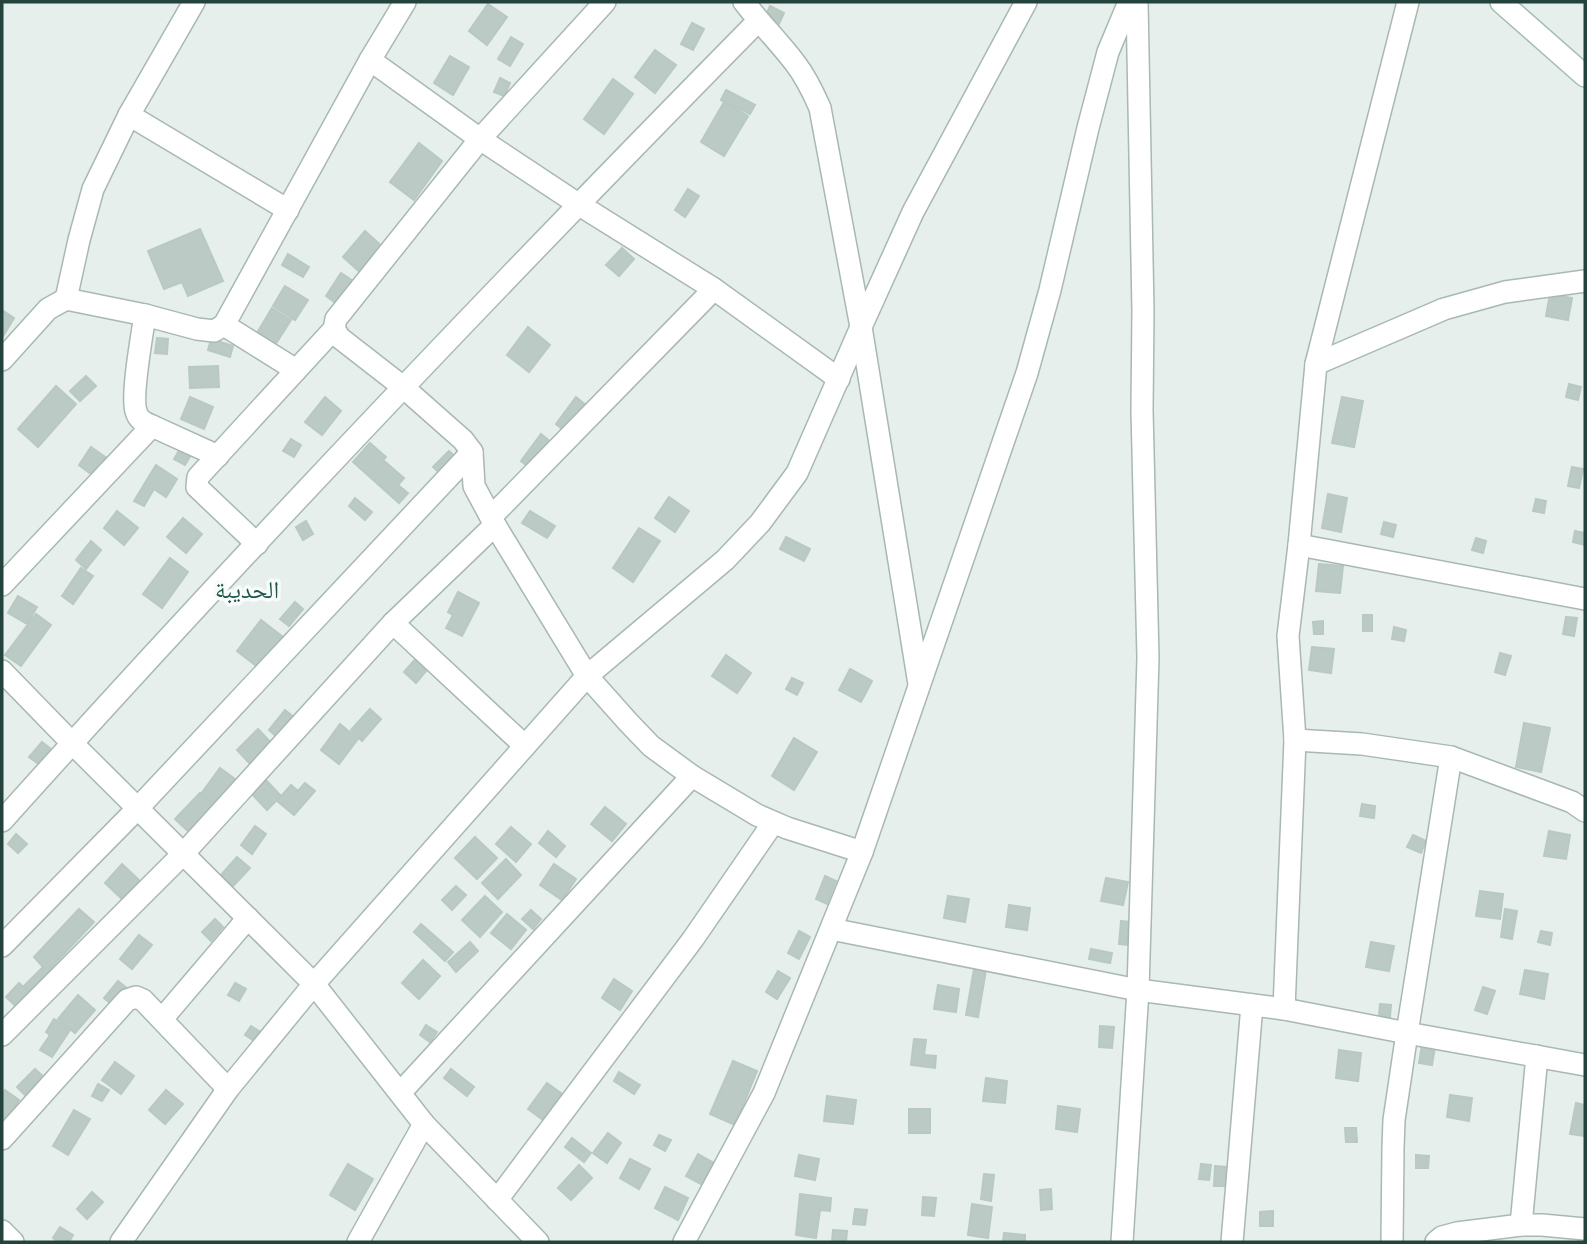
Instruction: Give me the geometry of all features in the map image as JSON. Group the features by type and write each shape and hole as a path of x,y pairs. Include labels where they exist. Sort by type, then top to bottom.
{"street":[{"path":"65,299 93,189 129,115 194,2"},
{"path":"2,360 48,309 65,299 145,315 197,330 214,331 224,325 370,60 405,2"},
{"path":"257,544 197,487 198,477 334,329 336,319 481,139 605,2"},
{"path":"744,2 795,63 810,85 820,108 861,327 919,687"},
{"path":"121,1242 228,1089 314,984 587,676 724,560 760,523 797,473 913,212 1026,2"},
{"path":"684,1242 764,1093 862,852 1027,373 1051,290 1108,52 1129,2"},
{"path":"1122,1242 1138,989 1148,657 1137,2"},
{"path":"1284,1009 1295,740 1288,636 1316,364 1408,2"},
{"path":"1501,2 1585,76"},
{"path":"2,821 403,387 758,21"},
{"path":"370,60 578,204 714,289 839,379"},
{"path":"129,115 288,210"},
{"path":"1316,364 1444,309 1505,292 1585,281"},
{"path":"2,1035 184,853 393,623 494,521 714,289"},
{"path":"145,315 135,397 136,412 141,421 218,456"},
{"path":"224,325 296,370"},
{"path":"334,329 340,338 403,387 463,440 472,452 474,486 587,676 651,746 692,776 757,816 862,852"},
{"path":"2,585 152,426"},
{"path":"2,946 137,808 472,452"},
{"path":"1299,545 1585,599"},
{"path":"393,623 525,747"},
{"path":"6,684 72,743 314,984 424,1124 538,1242"},
{"path":"1295,740 1362,744 1451,757 1572,802 1585,811"},
{"path":"1392,1242 1392,1148 1395,1120 1451,757"},
{"path":"400,1093 692,776"},
{"path":"497,1200 693,939 773,823"},
{"path":"162,1019 248,918"},
{"path":"831,929 1138,989 1284,1009 1585,1065"},
{"path":"2,1139 127,1000 136,997 144,1000 228,1089"},
{"path":"1233,1242 1252,1005"},
{"path":"1521,1225 1537,1056"},
{"path":"358,1242 424,1124"},
{"path":"1436,1242 1442,1237 1457,1233 1521,1225 1585,1229"},
{"path":"2,1231 13,1242"}],"building":[{"path":"488,4 507,17 487,45 469,31"},
{"path":"770,6 784,13 778,26 764,19"},
{"path":"692,23 704,29 693,50 681,44"},
{"path":"511,37 523,44 510,66 498,59"},
{"path":"655,50 676,65 655,93 635,77"},
{"path":"450,56 469,67 453,95 434,83"},
{"path":"500,78 510,83 504,96 494,92"},
{"path":"613,79 633,94 604,134 584,119"},
{"path":"726,90 755,105 750,114 721,100"},
{"path":"724,102 748,116 724,156 701,142"},
{"path":"419,143 442,161 414,200 390,182"},
{"path":"688,189 699,196 685,217 675,210"},
{"path":"200,229 223,281 188,296 182,282 164,289 148,251"},
{"path":"365,231 385,249 362,274 343,257"},
{"path":"622,248 634,259 619,276 606,265"},
{"path":"288,254 309,267 303,277 282,265"},
{"path":"341,273 353,281 337,304 326,296"},
{"path":"285,286 308,300 295,320 273,306"},
{"path":"1550,294 1572,298 1568,320 1546,316"},
{"path":"272,308 291,320 275,345 257,333"},
{"path":"2,310 14,318 2,338"},
{"path":"528,327 550,345 529,372 507,355"},
{"path":"157,338 168,339 167,354 155,353"},
{"path":"211,339 233,346 230,357 208,350"},
{"path":"218,366 219,387 190,388 189,367"},
{"path":"86,376 96,386 80,401 70,391"},
{"path":"1569,384 1581,387 1578,400 1566,397"},
{"path":"56,386 76,404 38,447 18,429"},
{"path":"190,397 213,407 204,429 181,419"},
{"path":"325,397 341,411 322,435 305,422"},
{"path":"576,397 587,406 567,433 556,424"},
{"path":"1342,397 1363,401 1354,447 1332,443"},
{"path":"541,434 552,443 531,469 521,461"},
{"path":"291,439 301,445 294,457 283,451"},
{"path":"370,443 386,457 383,460 404,478 398,485 408,493 399,503 353,462"},
{"path":"91,447 108,459 95,477 79,465"},
{"path":"180,449 191,455 185,465 174,459"},
{"path":"449,451 459,460 444,477 433,467"},
{"path":"156,465 177,479 166,497 154,489 144,506 134,501"},
{"path":"1572,467 1583,469 1579,488 1568,486"},
{"path":"1328,494 1347,498 1341,532 1322,528"},
{"path":"669,497 689,511 675,532 655,518"},
{"path":"355,498 372,512 365,520 349,506"},
{"path":"1536,499 1546,501 1544,513 1533,511"},
{"path":"117,511 138,528 124,545 104,528"},
{"path":"530,511 555,526 547,538 522,523"},
{"path":"183,518 202,534 186,553 167,537"},
{"path":"306,521 313,534 303,540 296,527"},
{"path":"1384,522 1396,525 1393,537 1381,534"},
{"path":"639,528 660,541 633,582 613,568"},
{"path":"1575,531 1585,533 1585,545 1573,542"},
{"path":"786,537 810,549 804,561 780,549"},
{"path":"1476,538 1486,541 1483,553 1472,550"},
{"path":"91,541 101,550 86,569 76,560"},
{"path":"170,558 188,572 162,608 143,594"},
{"path":"1319,564 1343,566 1340,593 1316,591"},
{"path":"81,568 93,576 73,604 62,596"},
{"path":"458,592 479,603 462,636 446,628 453,615 448,612"},
{"path":"18,596 37,607 27,624 8,613"},
{"path":"295,602 303,609 289,626 280,619"},
{"path":"36,614 51,625 21,666 5,655"},
{"path":"1363,615 1372,615 1372,631 1363,631"},
{"path":"1566,617 1577,618 1574,636 1563,634"},
{"path":"261,620 283,637 259,668 237,651"},
{"path":"1323,621 1323,634 1314,634 1313,622"},
{"path":"1394,627 1406,630 1404,641 1392,639"},
{"path":"1312,647 1334,649 1331,673 1309,670"},
{"path":"1500,653 1511,656 1505,675 1495,672"},
{"path":"420,654 431,665 416,683 404,672"},
{"path":"726,655 751,673 737,693 712,676"},
{"path":"850,669 872,681 861,702 839,690"},
{"path":"792,678 803,683 797,695 786,689"},
{"path":"370,709 381,719 362,741 351,730"},
{"path":"285,710 296,719 279,739 269,730"},
{"path":"1524,723 1550,728 1541,772 1516,767"},
{"path":"340,724 358,739 339,764 321,750"},
{"path":"258,729 273,745 252,766 237,750"},
{"path":"794,738 817,752 794,790 772,776"},
{"path":"42,742 52,750 40,765 29,757"},
{"path":"220,768 239,782 220,808 201,794"},
{"path":"263,777 281,796 267,810 249,791"},
{"path":"305,783 315,791 294,815 277,801 291,785 298,791"},
{"path":"200,793 216,809 192,835 175,819"},
{"path":"1362,804 1375,806 1374,818 1360,816"},
{"path":"605,807 626,824 612,841 591,824"},
{"path":"255,826 266,834 252,854 241,845"},
{"path":"511,827 531,844 516,862 496,844"},
{"path":"548,831 565,846 556,857 539,843"},
{"path":"1549,831 1570,835 1566,859 1544,856"},
{"path":"16,834 27,844 18,853 8,844"},
{"path":"1413,835 1426,841 1421,853 1407,847"},
{"path":"475,837 497,858 477,879 455,858"},
{"path":"237,857 250,868 233,886 221,875"},
{"path":"506,859 521,875 498,899 482,883"},
{"path":"122,864 141,882 124,901 105,883"},
{"path":"554,864 576,879 562,900 540,885"},
{"path":"825,876 836,881 827,904 816,899"},
{"path":"1106,878 1128,882 1123,905 1101,901"},
{"path":"456,886 466,895 452,910 442,900"},
{"path":"1480,891 1503,894 1500,919 1476,916"},
{"path":"485,896 502,912 480,937 462,920"},
{"path":"948,896 969,899 965,922 944,918"},
{"path":"1009,905 1030,908 1027,930 1006,927"},
{"path":"79,909 94,922 49,970 55,975 35,996 24,986 43,967 34,957"},
{"path":"1505,909 1517,911 1512,939 1501,937"},
{"path":"531,910 541,919 533,929 522,919"},
{"path":"507,914 526,930 511,949 491,933"},
{"path":"215,919 223,927 211,941 202,932"},
{"path":"1121,921 1130,922 1127,945 1119,944"},
{"path":"421,924 453,952 445,961 414,932"},
{"path":"799,931 810,937 799,959 788,953"},
{"path":"1541,931 1552,933 1550,945 1538,942"},
{"path":"139,935 152,945 132,969 120,959"},
{"path":"470,942 478,951 456,972 448,962"},
{"path":"1371,942 1394,946 1389,971 1366,967"},
{"path":"1091,949 1112,953 1110,963 1089,959"},
{"path":"423,960 440,976 419,999 402,983"},
{"path":"974,969 986,970 978,1017 966,1015"},
{"path":"1525,970 1548,974 1544,999 1520,994"},
{"path":"778,971 790,978 777,999 766,992"},
{"path":"614,979 632,991 620,1010 602,998"},
{"path":"118,981 129,990 115,1007 104,998"},
{"path":"19,983 34,997 21,1011 6,997"},
{"path":"235,983 246,989 239,1001 228,995"},
{"path":"938,985 959,989 956,1012 934,1009"},
{"path":"1483,987 1495,991 1487,1014 1475,1010"},
{"path":"78,995 95,1010 75,1033 58,1019"},
{"path":"1380,1004 1391,1005 1390,1017 1379,1016"},
{"path":"54,1019 70,1030 52,1057 40,1050 50,1035 46,1032"},
{"path":"426,1025 437,1032 430,1042 420,1035"},
{"path":"251,1026 262,1033 256,1042 245,1035"},
{"path":"1100,1026 1114,1027 1112,1048 1099,1047"},
{"path":"914,1039 926,1040 924,1055 936,1056 935,1068 911,1065"},
{"path":"1422,1045 1435,1047 1432,1065 1419,1063"},
{"path":"1339,1050 1361,1053 1358,1081 1336,1078"},
{"path":"733,1061 757,1071 735,1125 710,1114"},
{"path":"115,1062 134,1076 121,1094 102,1080"},
{"path":"35,1069 45,1078 27,1097 17,1087"},
{"path":"451,1069 474,1087 467,1096 444,1078"},
{"path":"619,1072 640,1085 634,1094 614,1081"},
{"path":"986,1078 1007,1081 1005,1103 983,1101"},
{"path":"547,1083 565,1096 546,1122 528,1109"},
{"path":"98,1084 109,1090 102,1101 92,1096"},
{"path":"5,1090 19,1100 2,1126 2,1094"},
{"path":"166,1090 183,1104 165,1124 149,1110"},
{"path":"1450,1095 1472,1098 1469,1121 1447,1117"},
{"path":"827,1096 856,1100 853,1124 824,1121"},
{"path":"1576,1103 1585,1105 1585,1136 1570,1134"},
{"path":"1058,1106 1080,1109 1077,1132 1056,1129"},
{"path":"909,1109 930,1109 930,1133 909,1133"},
{"path":"74,1110 90,1119 68,1155 53,1146"},
{"path":"1345,1128 1356,1128 1357,1142 1346,1142"},
{"path":"608,1133 621,1143 607,1163 593,1153"},
{"path":"659,1135 671,1140 665,1151 654,1145"},
{"path":"572,1138 591,1153 584,1162 565,1147"},
{"path":"698,1154 721,1167 710,1189 686,1176"},
{"path":"799,1155 819,1159 815,1180 795,1176"},
{"path":"1416,1155 1429,1156 1428,1168 1416,1168"},
{"path":"630,1159 650,1169 639,1189 620,1178"},
{"path":"348,1164 373,1179 355,1210 330,1195"},
{"path":"1201,1164 1211,1165 1209,1180 1199,1179"},
{"path":"579,1165 592,1178 571,1200 558,1188"},
{"path":"1215,1166 1228,1167 1228,1186 1214,1186"},
{"path":"984,1174 994,1175 991,1201 981,1199"},
{"path":"665,1187 688,1198 678,1220 655,1208"},
{"path":"1051,1189 1052,1209 1041,1210 1040,1190"},
{"path":"92,1192 103,1202 87,1219 77,1209"},
{"path":"800,1194 831,1198 830,1211 820,1210 816,1238 796,1235"},
{"path":"923,1197 936,1198 934,1216 922,1215"},
{"path":"972,1204 992,1207 988,1238 968,1235"},
{"path":"855,1209 867,1210 865,1225 853,1224"},
{"path":"1273,1211 1273,1226 1260,1226 1260,1212"},
{"path":"60,1227 73,1235 69,1242 59,1242 53,1238"},
{"path":"833,1230 847,1231 846,1242 832,1242"},
{"path":"1004,1233 1025,1235 1025,1242 1003,1242"}],"district":[{"name":"الحديبة","path":"247,590"}]}
